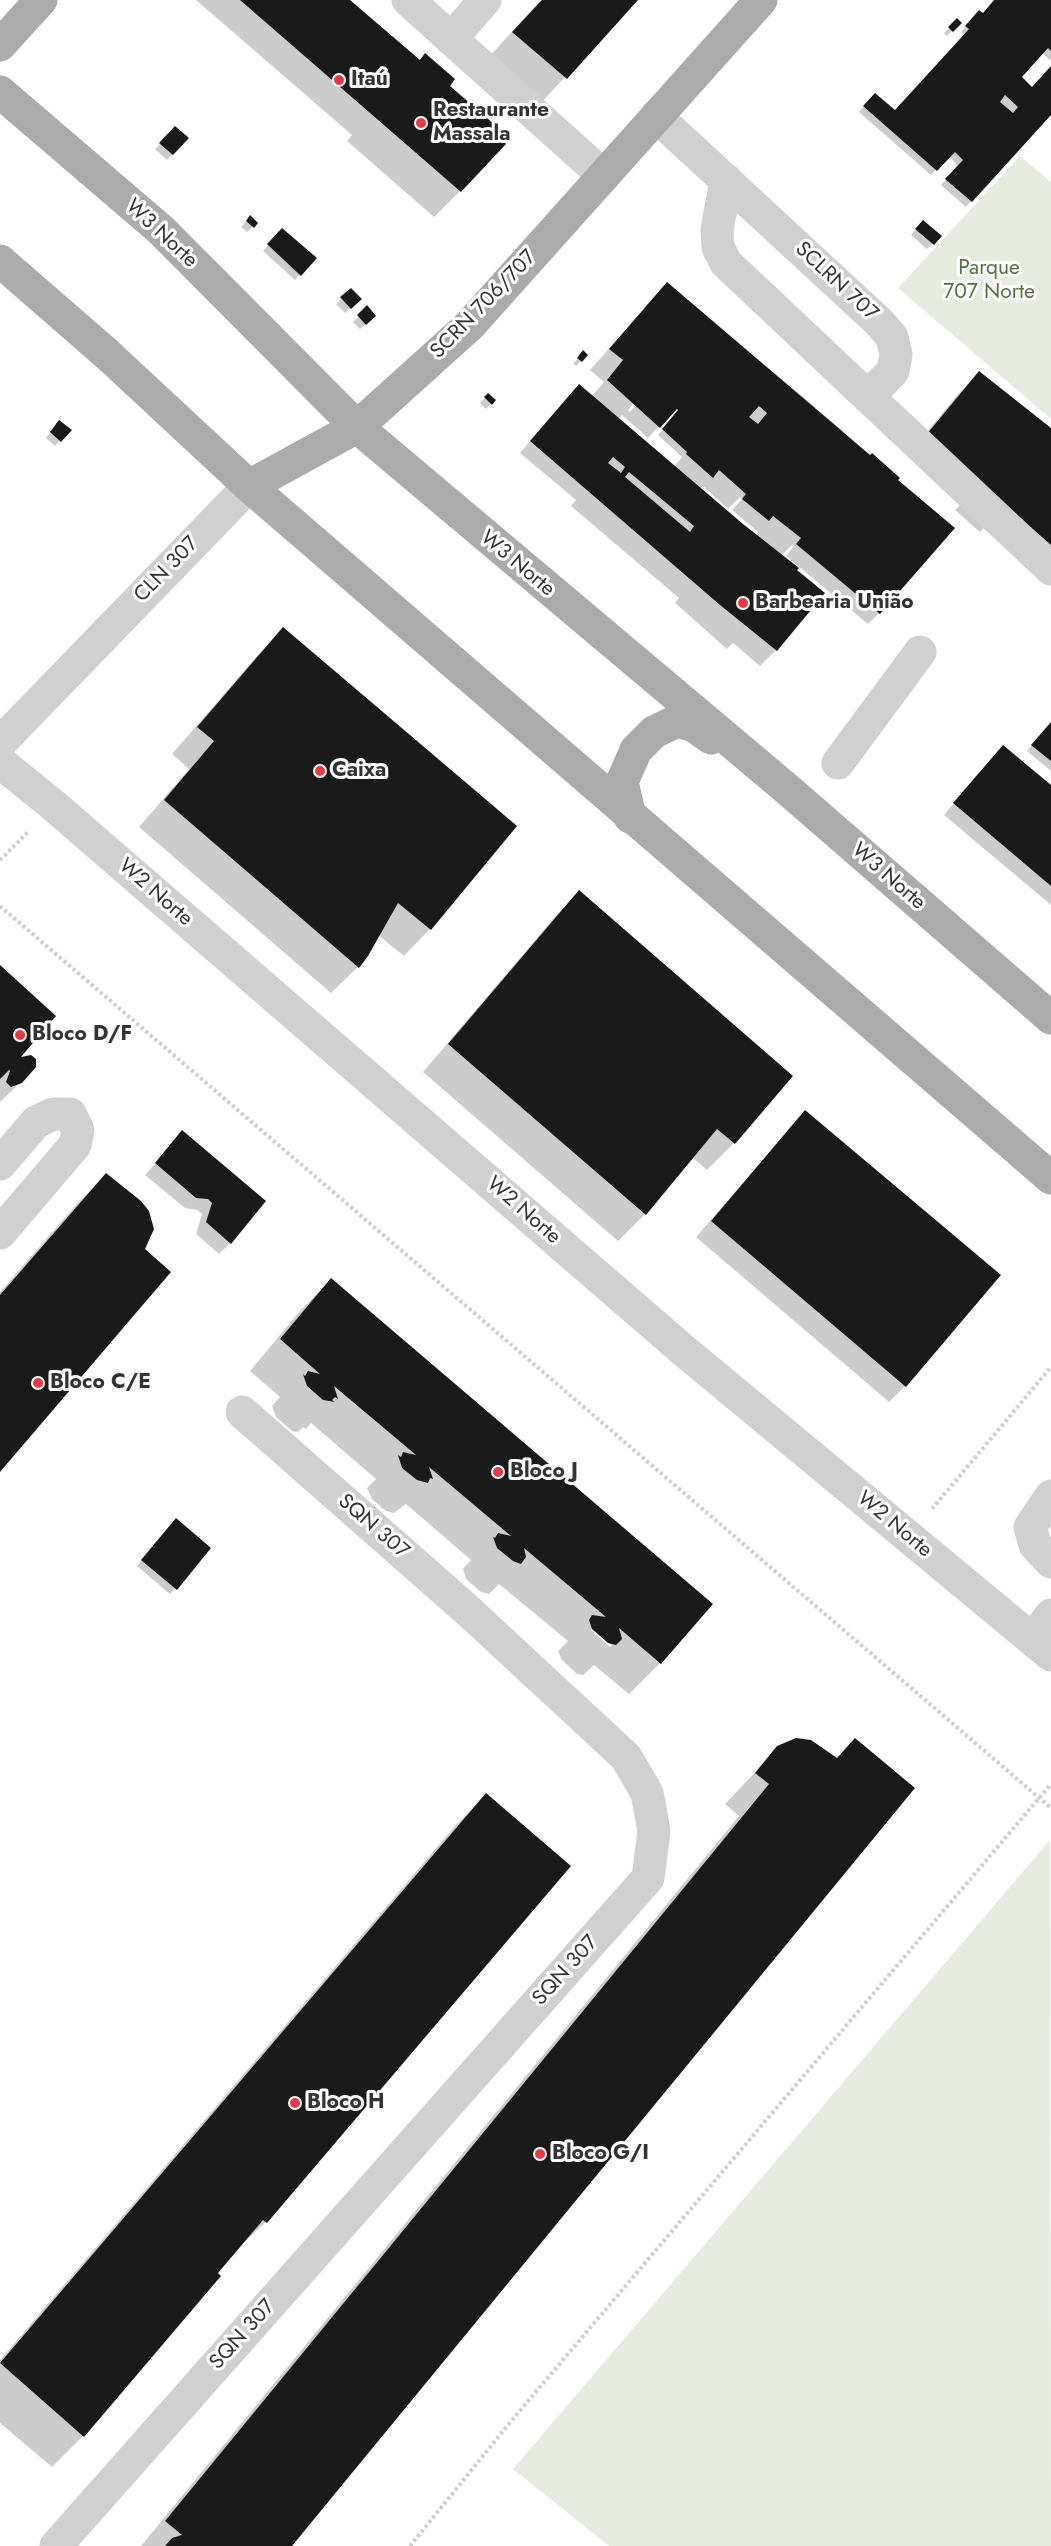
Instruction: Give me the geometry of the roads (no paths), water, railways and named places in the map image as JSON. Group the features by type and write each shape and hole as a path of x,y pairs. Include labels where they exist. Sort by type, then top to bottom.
{"main road":[{"path":"0,45 41,0"},
{"name":"SCRN 706/707","path":"357,427 470,325 761,0"},
{"name":"W3 Norte","path":"0,92 161,230 357,427 787,789 1051,1018"},
{"path":"0,261 107,354 249,486 1051,1178"},
{"name":"CLN 307","path":"249,486 357,427"},
{"path":"630,816 622,782 636,750 654,732 677,721 694,726 787,789"}],"street":[{"path":"408,0 604,176"},
{"path":"451,39 485,0"},
{"name":"SCLRN 707","path":"656,116 879,322 892,337 897,354 892,371 868,397"},
{"path":"726,180 717,230 718,247 726,263 1051,569"},
{"name":"CLN 307","path":"0,743 249,486"},
{"path":"838,763 920,652"},
{"name":"W2 Norte","path":"0,762 53,805 683,1350 909,1537 1045,1636"},
{"path":"0,1164 36,1122 53,1114 70,1114 78,1130 75,1145 0,1233"},
{"name":"SQN 307","path":"56,2546 648,1878 654,1831 647,1793 626,1757 465,1608 242,1412"},
{"path":"1051,1496 1030,1527 1035,1545 1051,1562"}],"place":[{"name":"Itaú","path":"339,80"},
{"name":"Restaurante Massala","path":"421,123"},
{"name":"Barbearia União","path":"743,603"},
{"name":"Caixa","path":"320,771"},
{"name":"Bloco D/F","path":"20,1035"},
{"name":"Bloco C/E","path":"38,1383"},
{"name":"Bloco J","path":"498,1472"},
{"name":"Bloco H","path":"295,2103"},
{"name":"Bloco G/I","path":"540,2154"}],"park label":[{"name":"Parque 707 Norte","path":"989,281"}]}
